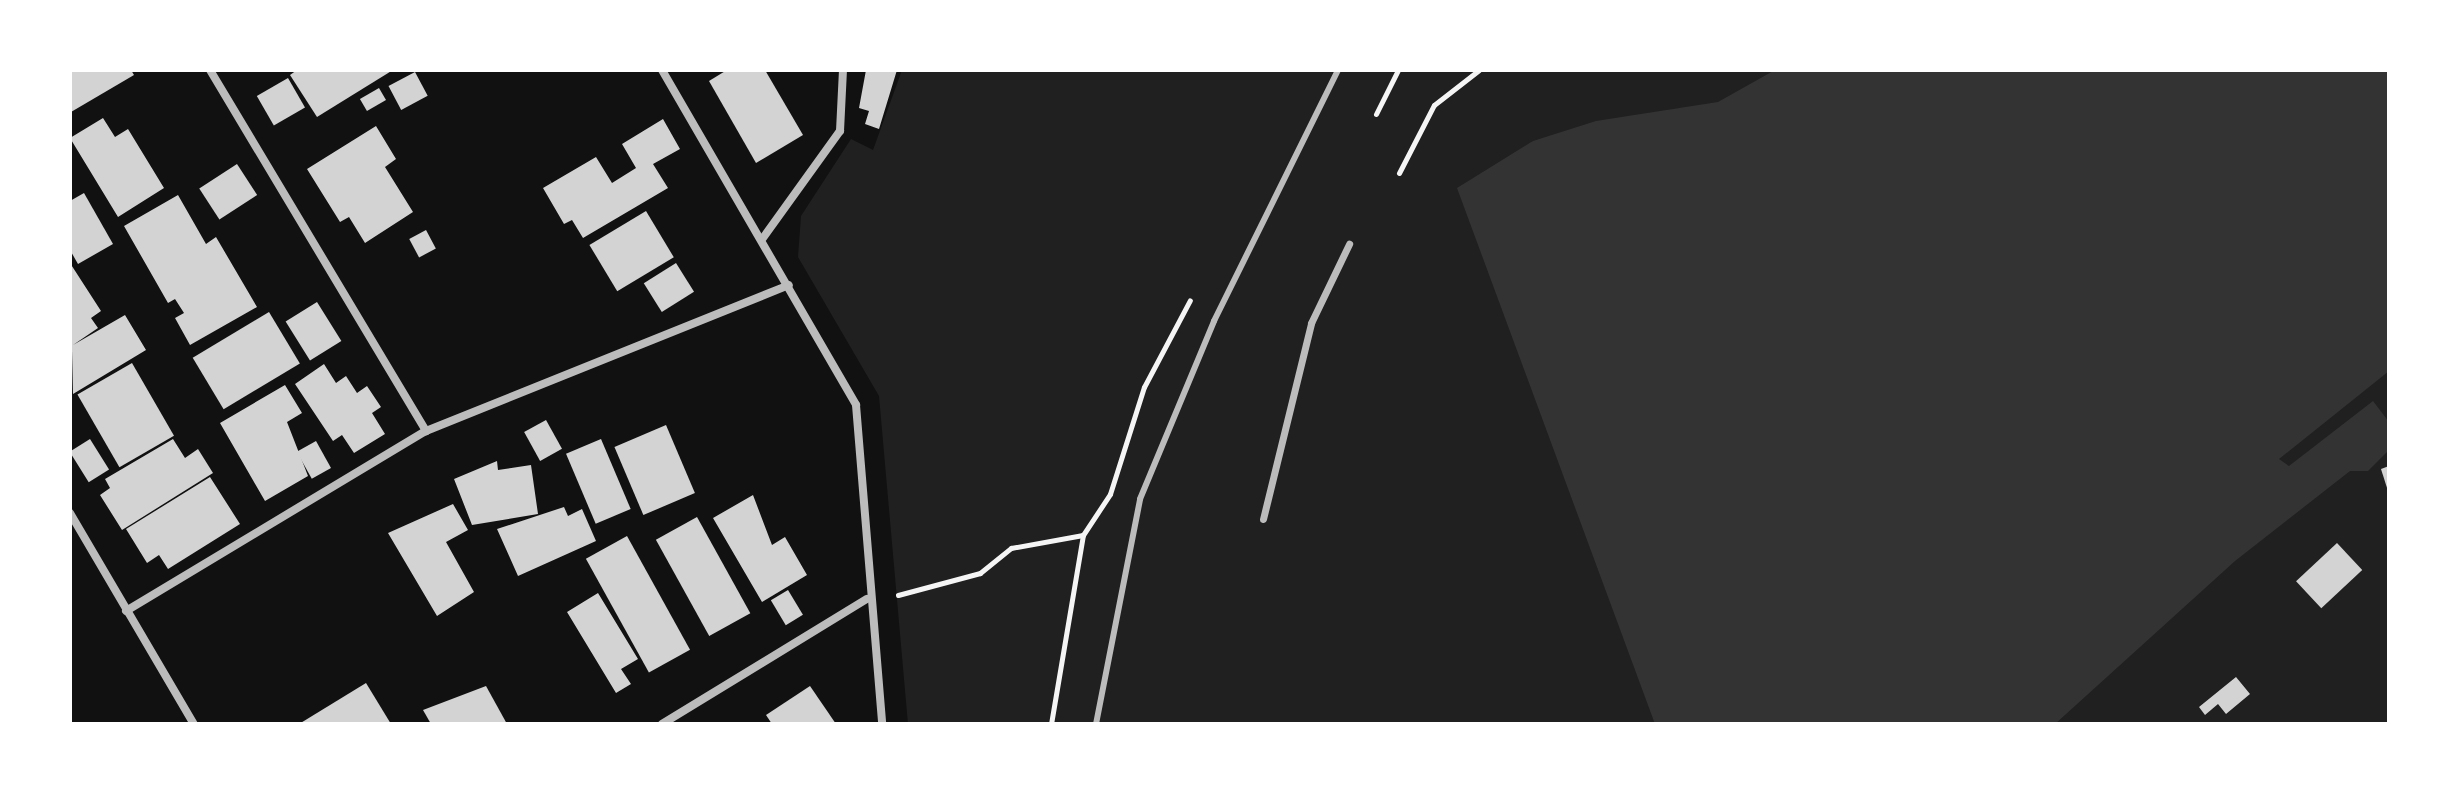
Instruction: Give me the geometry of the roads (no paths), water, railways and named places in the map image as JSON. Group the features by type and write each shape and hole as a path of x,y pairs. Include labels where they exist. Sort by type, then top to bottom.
{"street":[{"path":"210,70 426,431"},
{"path":"662,70 763,238 856,405 867,599 882,724"},
{"path":"763,238 840,131 843,70"},
{"path":"1263,519 1311,323 1349,244"},
{"path":"126,611 426,431 789,285"},
{"path":"70,513 194,724"},
{"path":"662,724 867,599"}],"lane":[{"path":"1096,724 1140,499 1214,321 1338,70"}]}
